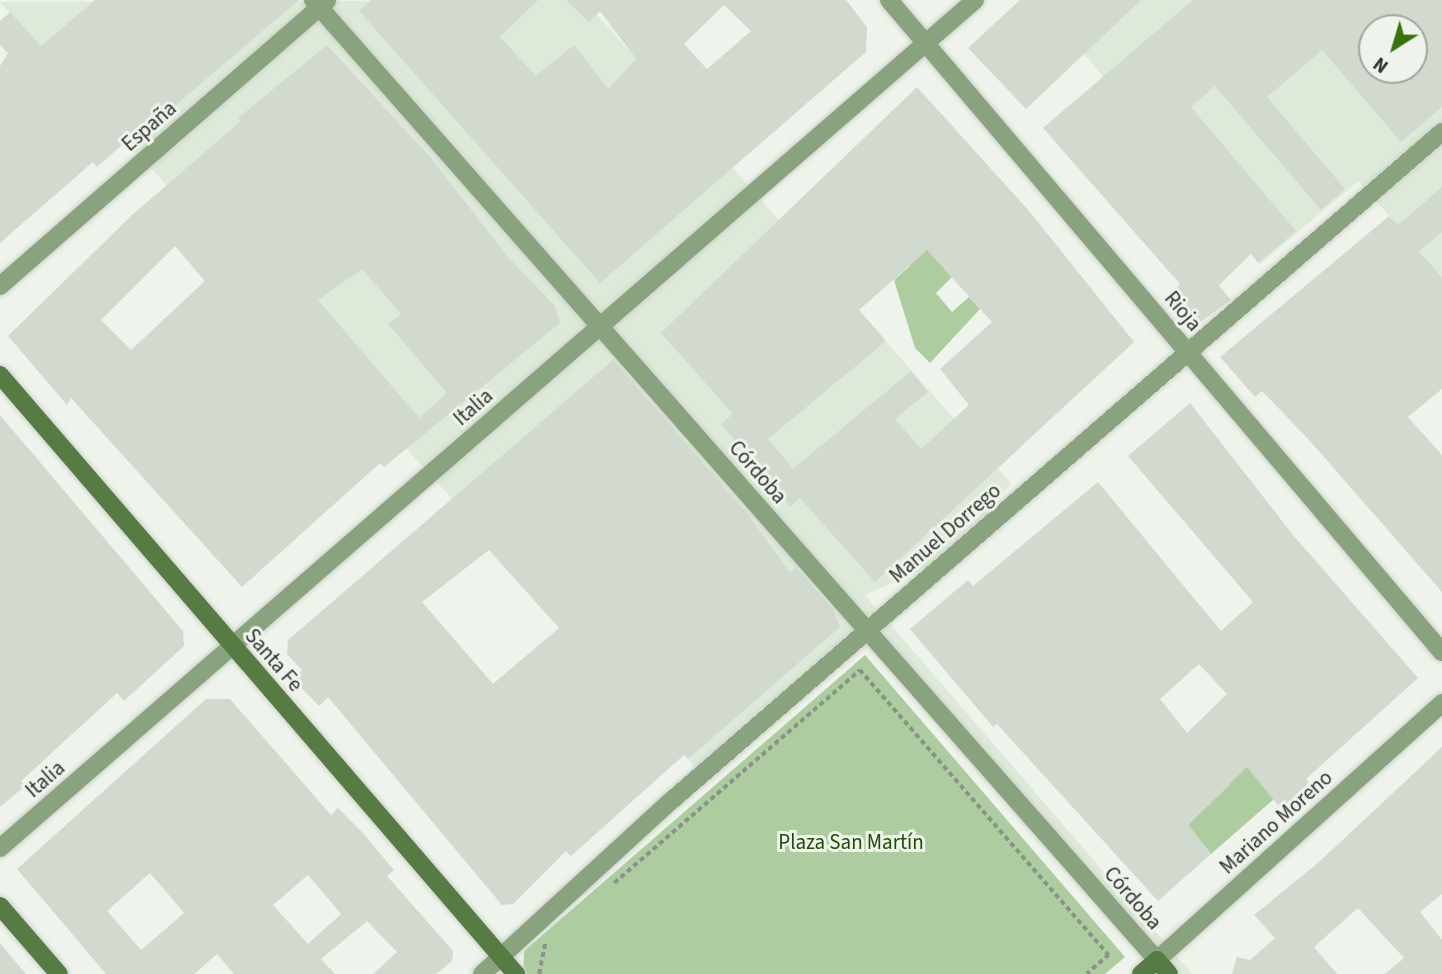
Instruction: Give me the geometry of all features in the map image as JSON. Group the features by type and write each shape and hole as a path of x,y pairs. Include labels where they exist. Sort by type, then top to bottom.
{"main road":[{"name":"Santa Fe","path":"0,375 516,974"},
{"path":"0,906 59,974"},
{"name":"Mariano Moreno","path":"1141,974 1157,960"},
{"name":"Córdoba","path":"1157,960 1169,974"}],"street":[{"name":"Rioja","path":"889,0 1442,652"},
{"name":"Italia","path":"0,848 975,0"},
{"name":"España","path":"0,286 321,3"},
{"name":"Córdoba","path":"321,3 600,327 1157,960"},
{"name":"Manuel Dorrego","path":"482,974 671,801 1442,132"},
{"name":"Mariano Moreno","path":"1157,960 1442,703"}],"path":[{"path":"606,889 860,670 1109,955 1087,974"},
{"path":"539,974 546,941"}],"shaded area":[{"path":"584,0 1011,483 955,555 865,595 1192,974 1155,974 868,631 702,774 0,2"},
{"path":"1039,0 1442,0 1442,277 1359,181 1260,264"}],"green space":[{"path":"895,213 952,277 936,293 952,312 969,297 980,309 930,363 915,348 894,280 910,266 878,231"},
{"name":"Plaza San Martín","path":"865,655 1125,957 1105,974 523,974 524,951"},
{"path":"1205,716 1274,799 1211,854 1188,825 1230,784 1188,735"}],"building":[{"path":"95,0 299,0 143,133 140,129 97,167 93,162 0,243 0,66 8,53 0,45 0,21 10,12 41,46"},
{"path":"371,0 538,0 500,37 536,76 574,45 608,89 636,59 600,11 589,22 566,0 846,0 867,27 866,52 600,283 359,11","holes":["724,5 751,31 707,69 684,44"]},
{"path":"1020,0 1141,0 1026,109 968,48"},
{"path":"1193,0 1442,0 1442,107 1401,142 1322,50 1267,97 1345,189 1321,210 1215,86 1191,107 1296,231 1258,263 1251,254 1219,285 1231,300 1192,328 1167,296 1180,284 1043,128"},
{"path":"327,45 431,158 508,257 555,306 560,323 384,467 380,463 242,587 71,398 67,405 8,336 131,216 241,121 238,118","holes":["175,246 205,281 131,350 101,320","362,269 401,314 388,324 447,393 419,418 318,300"]},
{"path":"917,87 1030,212 1134,342 875,582 800,498 790,506 721,424 733,414 661,333","holes":["927,250 992,322 940,369 969,405 921,449 895,419 928,392 911,371 793,469 768,439 886,341 859,310"]},
{"path":"1442,187 1442,232 1419,251 1442,277 1442,389 1408,417 1442,455 1442,592 1310,441 1262,391 1255,397 1220,357 1389,216 1398,225"},
{"path":"613,360 749,516 790,572 796,568 832,608 840,627 688,759 684,755 571,856 566,851 513,904 502,905 328,697 319,706 293,679 302,670 287,654 288,640","holes":["489,550 559,628 493,684 422,602"]},
{"path":"1190,403 1293,535 1418,678 1306,779 1310,784 1281,809 1247,767 1188,825 1211,854 1158,901 997,724 993,727 910,629 968,580 973,586 1098,482 1221,631 1253,602 1128,456","holes":["1199,664 1227,694 1187,733 1160,699"]},
{"path":"0,415 183,631 184,646 124,701 117,693 21,781 25,786 0,807"},
{"path":"206,699 230,699 331,815 338,808 361,831 394,870 387,876 453,951 452,961 436,974 373,974 397,952 367,921 321,959 335,974 234,974 217,954 194,974 106,974 17,869","holes":["150,873 184,913 141,950 107,911","308,875 341,914 308,944 273,905"]},
{"path":"1442,747 1442,894 1420,912 1442,940 1442,974 1385,974 1404,958 1358,908 1314,947 1337,974 1232,974 1237,957 1250,960 1275,938 1254,915 1318,863"},
{"path":"0,943 26,974 0,974"}]}
